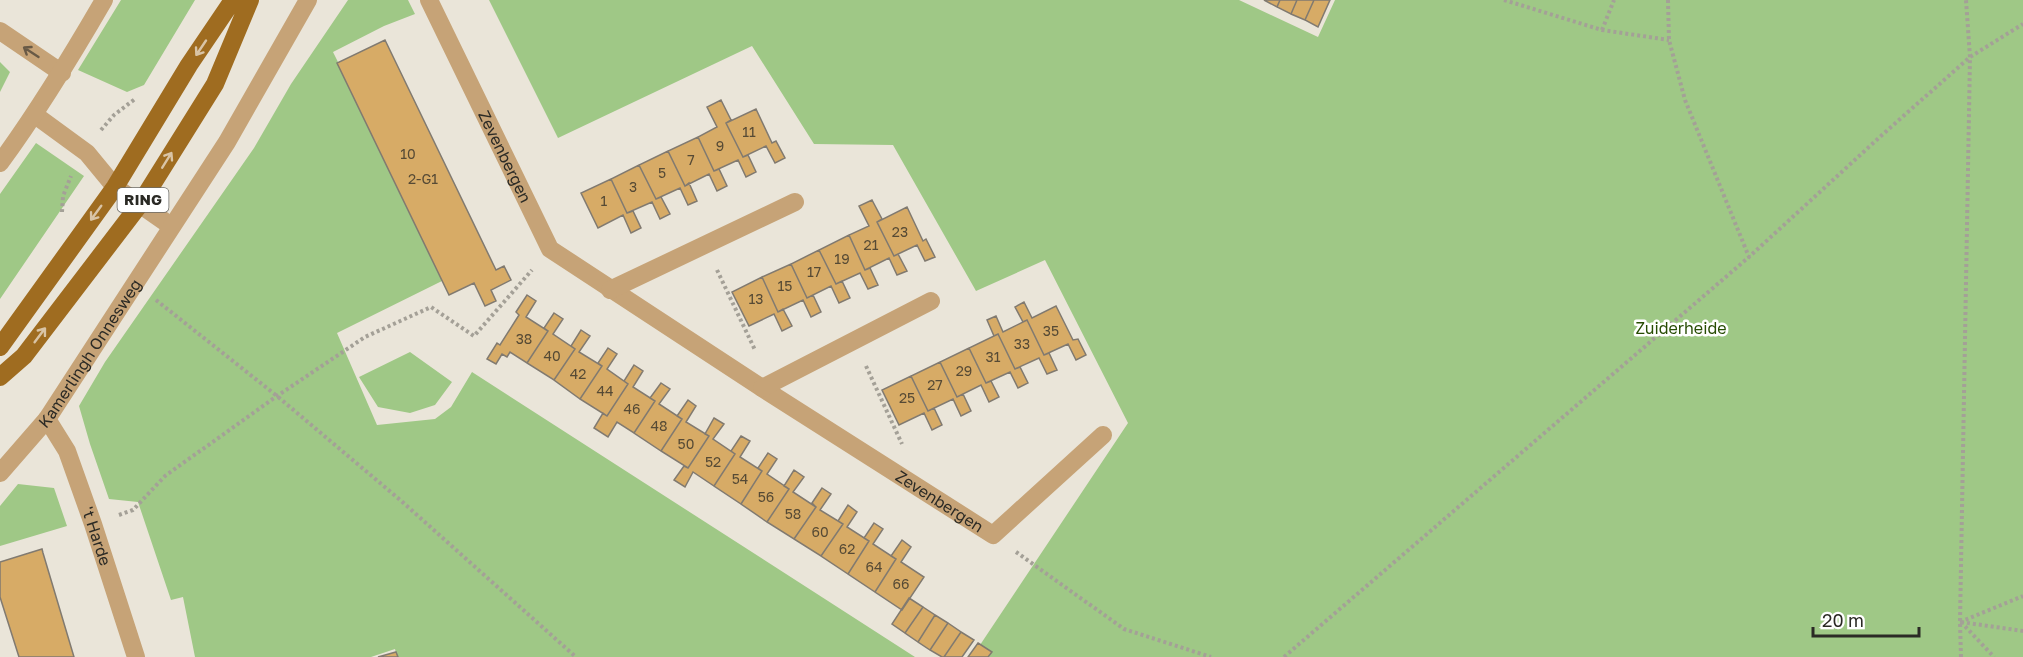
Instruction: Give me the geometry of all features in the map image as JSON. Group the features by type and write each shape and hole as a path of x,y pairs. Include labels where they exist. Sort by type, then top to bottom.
{"main road":[{"name":"RING","path":"0,347 115,187 189,65 233,0"},
{"name":"RING","path":"0,377 24,356 140,204 215,84 250,0"}],"street":[{"path":"2,156 35,115 104,0"},
{"name":"Kamerlingh Onnesweg","path":"0,473 47,419 227,142 308,0"},
{"name":"Zevenbergen","path":"429,0 550,249 610,290 766,386 993,535 1103,435"},
{"path":"0,32 62,73"},
{"path":"35,115 87,153 115,187 171,226"},
{"path":"610,290 795,202"},
{"path":"766,386 931,302"},
{"name":"'t Harde","path":"47,419 67,451 136,657"}],"path":[{"path":"1504,0 1602,30 1669,40"},
{"path":"1602,30 1614,0"},
{"path":"1668,0 1669,40 1685,100 1749,257"},
{"path":"1961,657 1970,57 1966,0"},
{"path":"1284,657 1749,257 1970,57 2023,24"},
{"path":"705,245 766,386"},
{"path":"93,524 133,510 165,476 277,396 365,338 431,307 474,336 550,249"},
{"path":"134,282 277,396 399,499 576,657"},
{"path":"854,341 904,449"},
{"path":"993,535 1124,629 1211,657"},
{"path":"1960,622 2023,596"},
{"path":"1960,622 2023,631"},
{"path":"1960,622 1994,657"}],"green space":[{"path":"121,0 195,0 144,85 127,92 78,70"},
{"path":"348,0 408,0 415,14 384,26 333,52 446,279 337,333 377,425 435,419 451,407 472,372 915,657 397,657 395,649 371,657 195,657 183,597 171,600 138,502 109,499 79,406 105,362 254,148 291,84"},
{"name":"Zuiderheide","path":"489,0 1239,0 1318,37 1335,0 2023,0 2023,657 972,657 1128,423 1045,260 976,291 893,145 814,144 752,46 558,138"},
{"path":"0,62 10,72 0,92"},
{"path":"36,143 84,176 0,299 0,194"},
{"path":"410,352 452,382 435,405 410,413 378,407 359,377"},
{"path":"18,484 54,488 67,526 0,546 0,506"}],"building":[{"path":"1264,0 1280,0 1277,7"},
{"path":"1280,0 1297,0 1291,14 1277,7"},
{"path":"1297,0 1314,0 1305,20 1291,14"},
{"path":"1314,0 1330,0 1318,27 1305,20"},
{"path":"385,40 496,270 504,266 511,280 491,290 496,301 485,306 474,283 449,295 337,63"},
{"path":"721,100 731,120 726,123 743,157 748,155 756,172 746,177 738,160 714,171 698,137 717,127 707,107"},
{"path":"756,109 772,143 776,141 785,158 775,163 766,146 743,157 726,123"},
{"path":"698,137 714,171 719,169 727,186 717,191 709,174 685,186 668,151"},
{"path":"668,151 685,186 689,183 697,201 688,205 680,188 656,199 639,165"},
{"path":"639,165 656,199 661,197 670,214 660,219 652,202 627,213 611,179"},
{"path":"611,179 627,213 633,211 641,228 631,233 623,215 598,228 581,193"},
{"path":"872,200 882,219 877,222 894,256 898,254 907,271 897,275 889,258 865,270 849,235 869,226 859,206"},
{"path":"907,207 923,241 926,239 935,257 925,261 917,245 894,256 877,222"},
{"path":"849,235 865,270 870,268 878,285 868,289 860,273 836,284 819,250"},
{"path":"819,250 836,284 842,281 850,298 839,303 831,286 807,298 791,264"},
{"path":"791,264 807,298 813,295 821,312 811,317 803,300 778,312 762,277"},
{"path":"762,277 778,312 783,309 792,326 782,331 774,314 749,326 732,292"},
{"path":"527,295 536,301 526,317 548,331 527,363 510,352 507,357 502,354 496,364 487,359 497,343 500,345 519,315 516,312"},
{"path":"1024,302 1032,318 1056,306 1073,340 1078,339 1086,355 1076,360 1068,344 1044,355 1027,320 1023,322 1015,307"},
{"path":"554,313 563,319 553,334 575,349 554,380 527,363 548,331 544,328"},
{"path":"996,316 1003,332 1027,320 1044,355 1049,353 1057,370 1047,374 1039,358 1015,369 998,334 994,336 987,320"},
{"path":"581,330 590,336 579,352 602,366 580,399 554,380 575,349 571,346"},
{"path":"998,334 1015,369 1020,367 1028,383 1018,388 1010,372 986,383 969,348"},
{"path":"608,348 617,354 607,369 628,384 607,416 580,399 602,366 598,363"},
{"path":"969,348 986,383 991,381 999,397 989,402 981,385 957,397 940,362"},
{"path":"940,362 957,397 963,394 971,411 961,416 953,399 928,411 911,376"},
{"path":"634,365 643,371 633,387 655,401 634,433 617,422 608,437 594,428 603,413 607,416 628,384 624,381"},
{"path":"911,376 928,411 934,408 942,425 932,430 924,413 899,425 882,390"},
{"path":"661,383 670,389 659,404 682,419 661,451 634,433 655,401 650,398"},
{"path":"688,400 696,406 686,422 709,436 688,468 661,451 682,419 677,416"},
{"path":"714,418 724,424 713,439 735,454 714,486 693,472 685,487 674,480 684,466 688,468 709,436 705,434"},
{"path":"741,436 750,441 740,457 762,471 741,504 714,486 735,454 731,451"},
{"path":"768,453 777,459 767,474 789,489 767,522 741,504 762,471 758,468"},
{"path":"794,470 804,477 793,492 816,507 794,539 767,522 789,489 784,486"},
{"path":"822,488 831,494 820,510 843,524 821,556 794,539 816,507 812,503"},
{"path":"848,505 857,512 847,527 869,541 848,574 821,556 843,524 838,521"},
{"path":"874,523 883,529 873,544 896,559 875,592 848,574 869,541 864,538"},
{"path":"902,540 911,547 901,562 924,577 902,610 875,592 896,559 891,556"},
{"path":"42,549 74,657 19,657 0,597 0,562"},
{"path":"909,598 923,607 905,633 892,624"},
{"path":"923,607 935,615 918,642 905,633"},
{"path":"935,615 948,623 930,650 918,642"},
{"path":"948,623 961,632 942,657 930,650"},
{"path":"961,632 974,640 962,657 944,657"},
{"path":"978,643 992,652 988,657 968,657"},
{"path":"396,652 398,657 378,657"}]}
